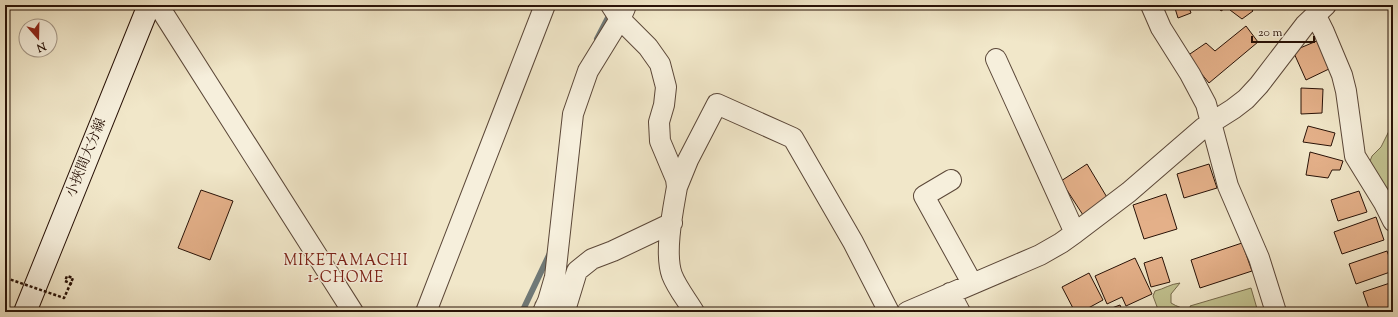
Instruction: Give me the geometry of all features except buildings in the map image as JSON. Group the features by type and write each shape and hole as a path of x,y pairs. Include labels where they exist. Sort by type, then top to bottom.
{"main road":[{"name":"小挾間大分線","path":"25,312 149,5"}],"street":[{"path":"158,5 353,312"},
{"path":"426,312 545,5"},
{"path":"1151,5 1161,28 1202,96 1211,122 1228,186 1259,258 1276,312"},
{"path":"907,312 1040,255 1075,233 1134,188 1211,122 1233,109 1253,92 1305,25 1321,9"},
{"path":"1321,9 1324,32 1342,75 1346,91 1355,156 1384,203 1393,221"},
{"path":"672,223 613,251 592,259 577,271 566,307 544,310 555,277 573,114 588,71 619,10 660,64 666,87 664,105 659,122 660,141 676,179 677,187"},
{"path":"996,59 1075,233"},
{"path":"694,312 672,274 668,251 677,187 688,160 717,104 793,138 853,242 889,312"},
{"path":"950,180 924,196 972,283"},
{"path":"950,293 960,312"}],"path":[{"path":"5,281 6,278 64,298 73,278 67,276 65,281 72,284"}],"green space":[{"path":"1393,123 1393,213 1370,161 1372,156 1381,147"},
{"path":"1180,283 1171,294 1171,303 1190,312 1159,312 1153,296 1155,291"},
{"path":"1251,288 1258,312 1192,312 1190,306"}],"waterway":[{"path":"597,39 611,12"},
{"path":"522,312 550,253"}],"district":[{"name":"MIKETAMACHI 1-CHOME","path":"346,270"}]}
